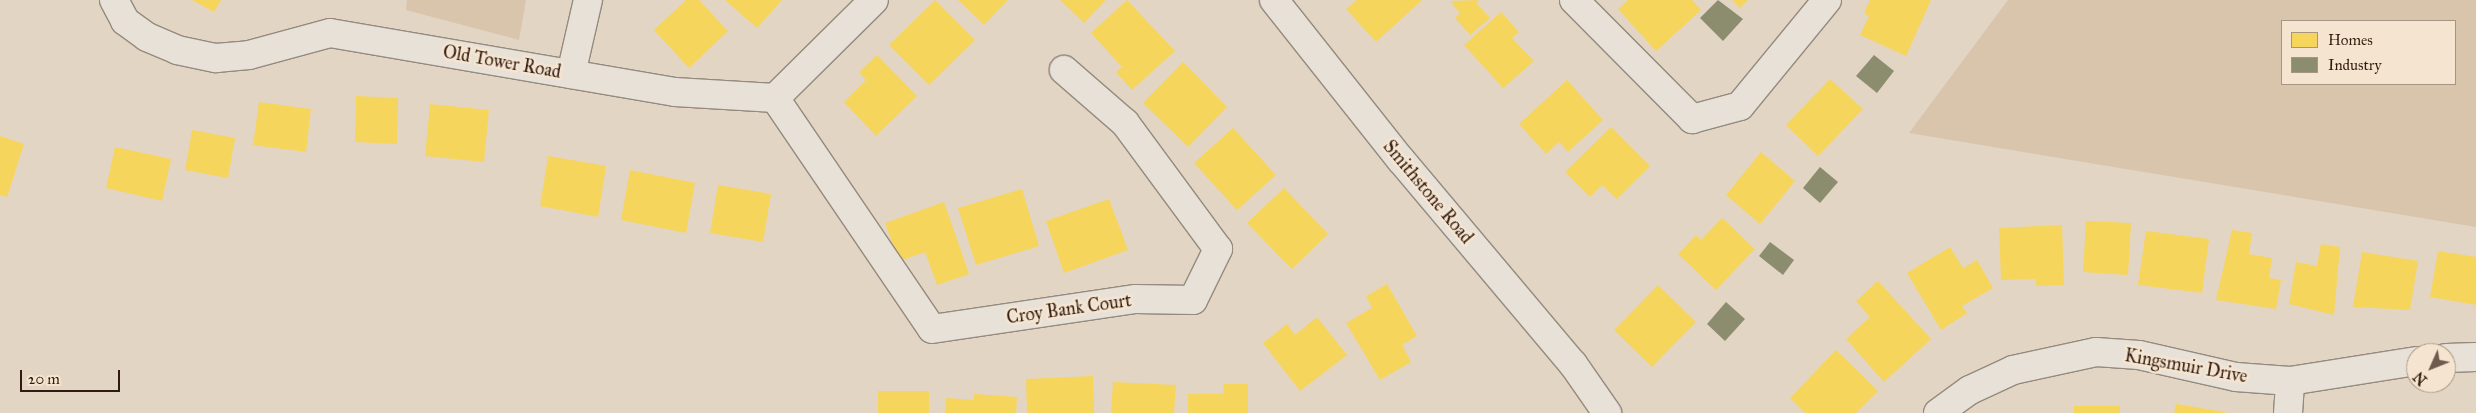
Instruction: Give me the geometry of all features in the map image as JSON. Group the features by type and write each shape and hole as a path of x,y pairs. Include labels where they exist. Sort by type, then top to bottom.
{"street":[{"name":"Old Tower Road","path":"114,0 125,21 147,37 177,50 216,58 249,55 330,33 675,92 775,98"},
{"path":"571,74 588,0"},
{"path":"775,98 874,0"},
{"name":"Smithstone Road","path":"1274,0 1585,381 1607,413"},
{"path":"1574,0 1692,119 1740,106 1827,0"},
{"name":"Croy Bank Court","path":"775,98 932,329 1136,299 1193,300 1218,248 1125,124 1064,70"},
{"name":"Kingsmuir Drive","path":"1938,413 1970,390 2013,370 2096,352 2139,355 2236,377 2290,381 2406,363"},
{"path":"2456,358 2476,357"},
{"name":"Smithstone Road","path":"1585,381 1624,413"},
{"path":"2288,413 2290,381"}],"shaded area":[{"path":"407,0 526,0 519,40 406,10"},
{"path":"2008,0 2476,0 2476,227 1909,133"}],"building: Homes":[{"path":"192,0 221,0 214,12"},
{"path":"686,0 699,0 728,31 689,68 654,30"},
{"path":"725,0 782,0 757,28"},
{"path":"935,0 975,40 929,85 889,45"},
{"path":"958,0 1008,0 984,25"},
{"path":"1060,0 1106,0 1084,23"},
{"path":"1127,0 1175,51 1132,90 1116,72 1122,67 1091,33"},
{"path":"1357,0 1422,0 1376,42 1346,9"},
{"path":"1479,0 1476,3 1490,18 1470,35 1455,18 1460,13 1450,1"},
{"path":"1628,0 1692,0 1701,10 1656,51 1618,9"},
{"path":"1732,0 1748,0 1740,8"},
{"path":"1870,0 1931,0 1906,56 1860,35 1869,16 1864,13"},
{"path":"1501,12 1519,32 1512,38 1534,61 1503,88 1464,45"},
{"path":"877,55 917,96 876,136 844,102 866,80 859,72"},
{"path":"1183,62 1227,107 1188,147 1143,103"},
{"path":"1830,79 1863,109 1818,156 1786,125"},
{"path":"1567,80 1603,120 1568,152 1559,142 1546,154 1519,124"},
{"path":"356,96 398,98 397,144 355,142"},
{"path":"259,102 311,109 306,152 253,145"},
{"path":"430,104 489,110 484,162 425,156"},
{"path":"1611,127 1650,166 1617,199 1602,185 1590,197 1565,172"},
{"path":"1233,128 1276,175 1237,210 1194,163"},
{"path":"192,130 235,138 228,178 185,170"},
{"path":"0,136 24,144 7,197 0,195"},
{"path":"115,147 171,159 162,201 106,188"},
{"path":"1761,152 1795,181 1760,224 1726,195"},
{"path":"548,156 606,166 598,217 540,206"},
{"path":"630,170 695,183 686,233 621,220"},
{"path":"718,185 771,194 763,242 710,233"},
{"path":"1284,188 1328,234 1292,269 1247,223"},
{"path":"1022,189 1039,246 976,265 958,208"},
{"path":"1109,199 1128,250 1064,273 1046,221"},
{"path":"944,202 969,274 937,285 925,252 899,261 885,223"},
{"path":"1722,218 1755,249 1716,290 1678,254 1696,235 1701,240"},
{"path":"2086,221 2131,223 2128,275 2083,272"},
{"path":"2062,225 2064,285 2036,286 2036,279 2001,280 1999,228"},
{"path":"2232,230 2252,233 2249,254 2272,258 2269,278 2281,280 2276,309 2216,300"},
{"path":"2146,231 2209,239 2202,293 2138,285"},
{"path":"2321,244 2340,247 2334,315 2289,304 2296,262 2317,266"},
{"path":"1950,247 1963,268 1977,260 1993,288 1962,306 1967,313 1941,330 1907,273"},
{"path":"2438,251 2476,257 2476,305 2430,297"},
{"path":"2362,252 2418,261 2410,310 2353,307"},
{"path":"1878,281 1931,339 1884,382 1846,339 1870,317 1856,301"},
{"path":"1387,284 1417,336 1402,345 1411,362 1380,380 1346,323 1372,308 1366,296"},
{"path":"1658,285 1696,322 1652,367 1614,330"},
{"path":"1317,317 1347,355 1300,391 1263,343 1287,324 1295,335"},
{"path":"1836,350 1878,391 1856,413 1805,413 1790,398"},
{"path":"1093,376 1094,413 1027,413 1026,379"},
{"path":"1113,382 1176,385 1174,413 1111,413"},
{"path":"1224,384 1248,384 1248,413 1188,413 1188,394 1223,394"},
{"path":"878,391 929,391 929,413 878,413"},
{"path":"974,394 1017,397 1016,413 945,413 946,398 974,400"},
{"path":"2176,404 2225,412 2225,413 2174,413"},
{"path":"2074,406 2120,406 2120,413 2074,413"}],"building: Industry":[{"path":"1718,0 1743,19 1723,41 1700,18"},
{"path":"1874,55 1894,71 1877,93 1856,76"},
{"path":"1820,167 1838,182 1820,203 1803,188"},
{"path":"1770,242 1794,260 1783,275 1759,256"},
{"path":"1726,302 1745,319 1725,341 1707,324"}]}
